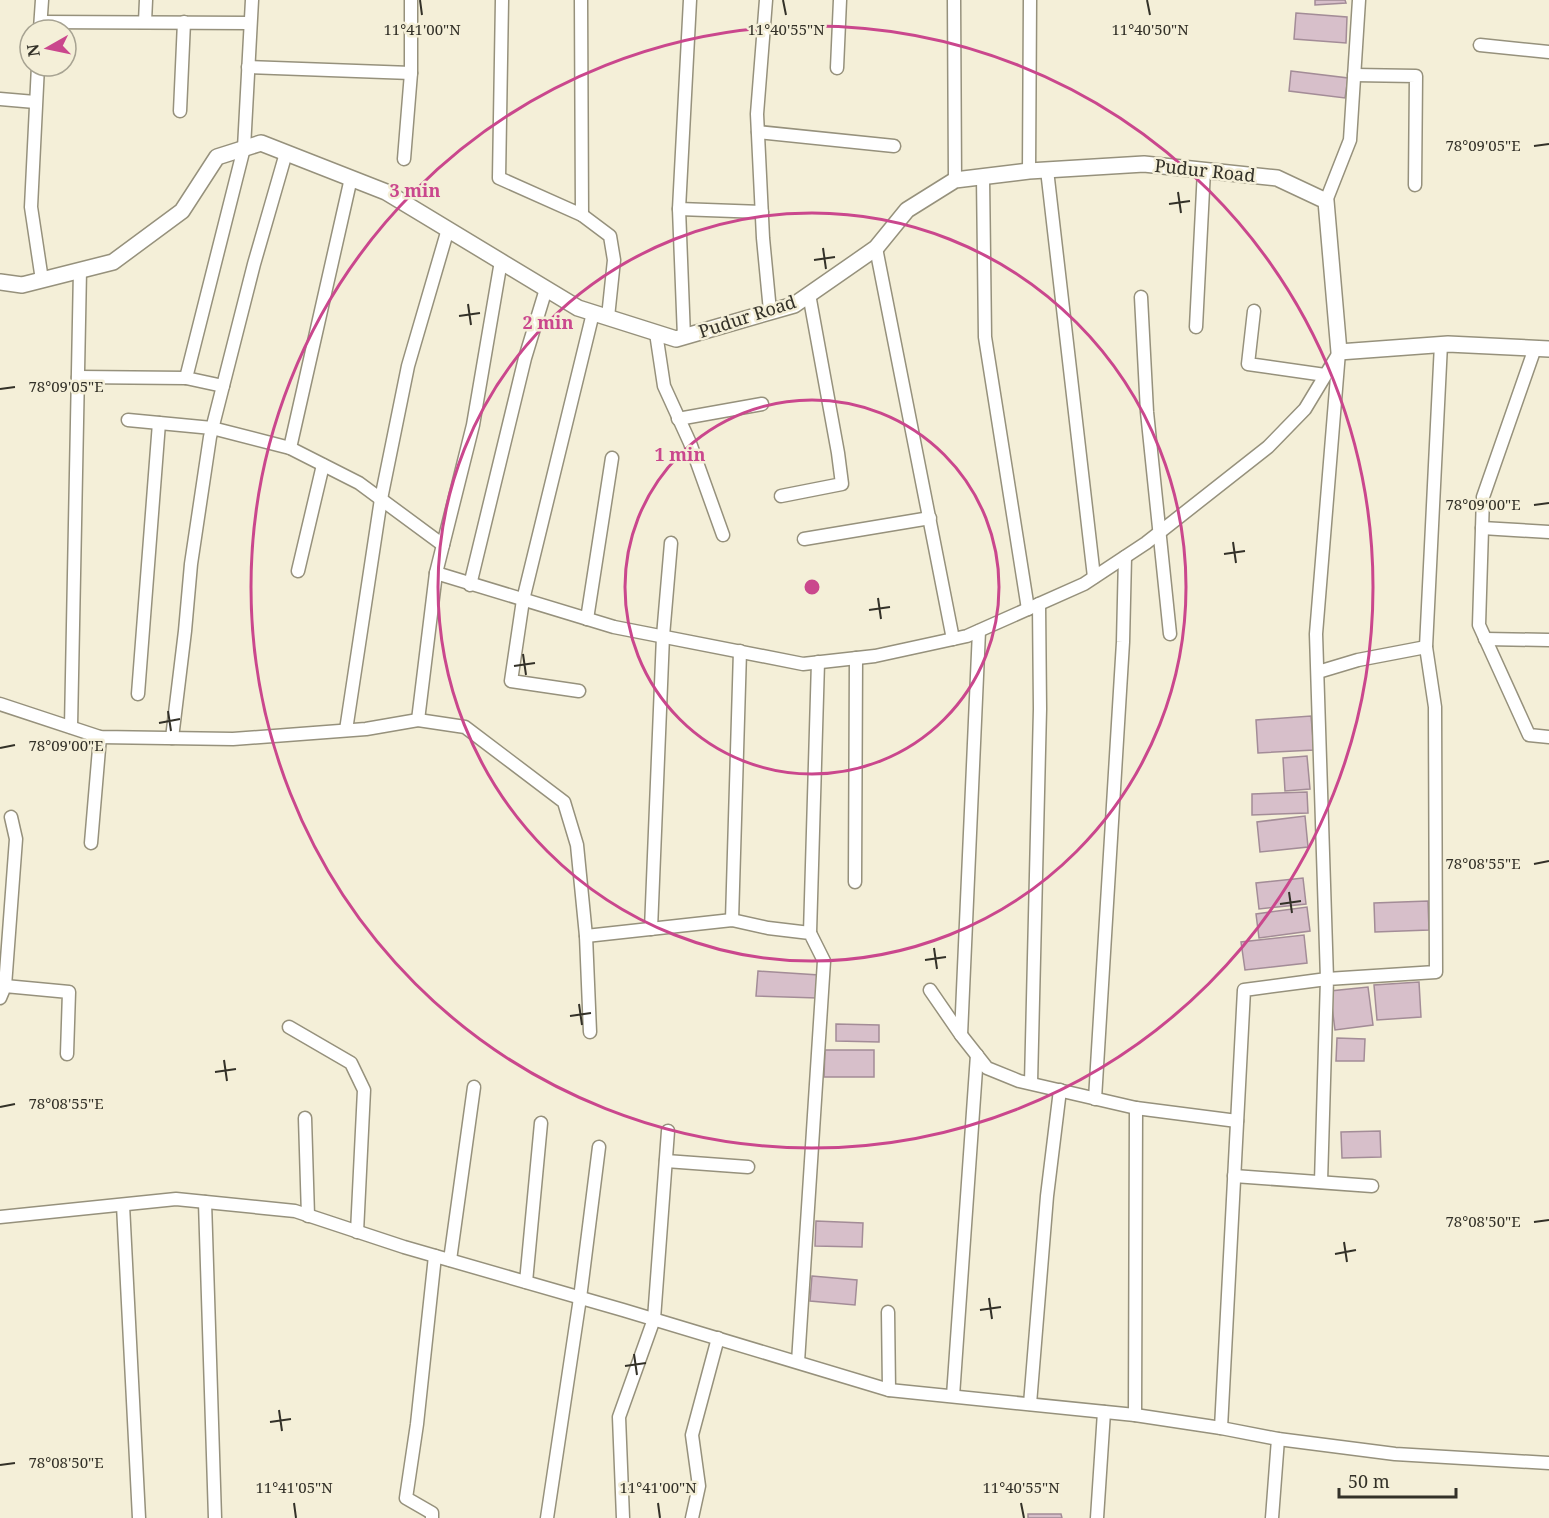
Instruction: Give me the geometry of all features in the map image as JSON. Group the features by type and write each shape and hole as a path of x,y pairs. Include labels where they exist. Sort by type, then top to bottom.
{"street":[{"path":"41,18 42,0"},
{"path":"145,22 146,0"},
{"path":"186,378 244,148 252,0"},
{"path":"404,159 411,73 411,0"},
{"path":"502,0 499,178 582,215 610,236 614,260 523,600 511,681 579,691"},
{"path":"581,0 582,215"},
{"path":"684,337 679,209 690,0"},
{"path":"766,0 757,114 770,311"},
{"path":"837,68 840,0"},
{"path":"954,0 955,180"},
{"path":"1029,171 1030,0"},
{"path":"1321,1182 1327,979 1316,634 1339,352 1326,201 1350,141 1359,0"},
{"path":"78,25 145,22 250,23"},
{"path":"180,111 184,22"},
{"path":"1480,45 1549,52"},
{"path":"248,67 411,73"},
{"path":"1354,75 1416,76 1416,185"},
{"path":"37,78 31,207 42,280"},
{"path":"0,99 35,102"},
{"path":"758,132 894,146"},
{"name":"Pudur Road","path":"0,282 22,285 113,262 182,211 217,157 261,143 386,192 578,308 676,339 794,305 876,248 907,210 955,180 1029,171 1144,164 1276,178 1326,201"},
{"path":"172,738 191,564 212,428 254,264 286,153"},
{"path":"1047,170 1095,577"},
{"path":"1196,327 1204,170"},
{"path":"983,177 985,337 1034,606 1040,709 1031,1083"},
{"path":"290,448 351,178"},
{"path":"679,209 762,212"},
{"path":"346,730 381,498 408,366 448,229"},
{"path":"876,248 953,639"},
{"path":"418,720 436,573 473,425 501,261"},
{"path":"70,727 80,270"},
{"path":"470,585 525,358 546,289"},
{"path":"781,496 842,484 809,294"},
{"path":"1141,297 1147,412 1170,634"},
{"path":"1254,311 1248,364 1325,375"},
{"path":"656,333 664,386 690,443 723,535"},
{"path":"1339,352 1441,344 1542,348 1483,497 1479,625 1529,735 1549,737"},
{"path":"1221,1428 1244,990 1327,979 1436,972 1435,708 1426,647 1441,344"},
{"path":"436,573 614,627 803,664 875,656 953,639 979,631 1084,585 1159,532 1268,447 1305,410 1339,352"},
{"path":"78,377 186,378 223,386"},
{"path":"678,418 762,404"},
{"path":"128,420 212,428 290,448 359,483 443,545"},
{"path":"138,694 159,423"},
{"path":"587,619 612,458"},
{"path":"298,572 323,465"},
{"path":"804,539 930,519"},
{"path":"1482,528 1549,532"},
{"path":"651,929 663,636 671,543"},
{"path":"1095,1099 1123,642 1125,557"},
{"path":"961,1035 979,631"},
{"path":"1485,639 1549,640"},
{"path":"1318,672 1358,660 1426,647"},
{"path":"732,920 740,651"},
{"path":"855,882 856,658"},
{"path":"798,1362 824,961 810,933 818,662"},
{"path":"0,704 100,737 233,739 346,730 418,720 465,727 564,802 577,845 586,936 590,1032"},
{"path":"91,843 100,737"},
{"path":"11,817 16,839 2,992 69,992 66,1054"},
{"path":"586,936 732,920 768,928 810,933"},
{"path":"930,990 987,1068 1031,1083 1136,1108 1237,1121"},
{"path":"289,1027 351,1063 364,1090 357,1232"},
{"path":"953,1396 976,1055"},
{"path":"450,1260 474,1087"},
{"path":"1029,1404 1047,1196 1060,1090"},
{"path":"1136,1108 1136,1415"},
{"path":"305,1118 308,1216"},
{"path":"526,1282 541,1123"},
{"path":"623,1518 619,1417 654,1319 668,1131"},
{"path":"547,1518 599,1147"},
{"path":"666,1161 748,1167"},
{"path":"1234,1176 1372,1186"},
{"path":"0,1217 176,1199 295,1211 435,1256 889,1390 1136,1415 1278,1439 1395,1454 1549,1463"},
{"path":"205,1202 215,1518"},
{"path":"123,1204 139,1518"},
{"path":"432,1518 432,1513 406,1498 417,1424 435,1256"},
{"path":"888,1312 889,1390"},
{"path":"692,1518 699,1486 692,1435 718,1338"},
{"path":"1097,1518 1104,1412"},
{"path":"1272,1518 1278,1439"}],"building":[{"path":"1315,0 1345,0 1346,3 1315,5"},
{"path":"1296,13 1347,17 1346,43 1294,39"},
{"path":"1291,71 1348,78 1345,98 1289,91"},
{"path":"1311,716 1314,750 1258,753 1256,720"},
{"path":"1307,756 1310,789 1285,791 1283,758"},
{"path":"1307,792 1308,813 1252,815 1252,794"},
{"path":"1305,816 1308,847 1260,852 1257,822"},
{"path":"1303,878 1306,904 1259,909 1256,883"},
{"path":"1428,901 1429,930 1375,932 1374,903"},
{"path":"1307,907 1310,931 1259,938 1256,914"},
{"path":"1304,935 1307,963 1245,970 1241,942"},
{"path":"758,971 819,975 817,998 756,996"},
{"path":"1419,982 1421,1017 1377,1020 1374,985"},
{"path":"1368,987 1373,1025 1335,1030 1330,991"},
{"path":"836,1024 879,1025 879,1042 836,1041"},
{"path":"1337,1038 1365,1039 1364,1061 1336,1061"},
{"path":"825,1050 874,1050 874,1077 824,1077"},
{"path":"1380,1131 1381,1157 1342,1158 1341,1132"},
{"path":"816,1221 863,1223 862,1247 815,1246"},
{"path":"812,1276 857,1280 855,1305 810,1301"},
{"path":"1028,1514 1061,1514 1062,1518 1028,1518"}]}
